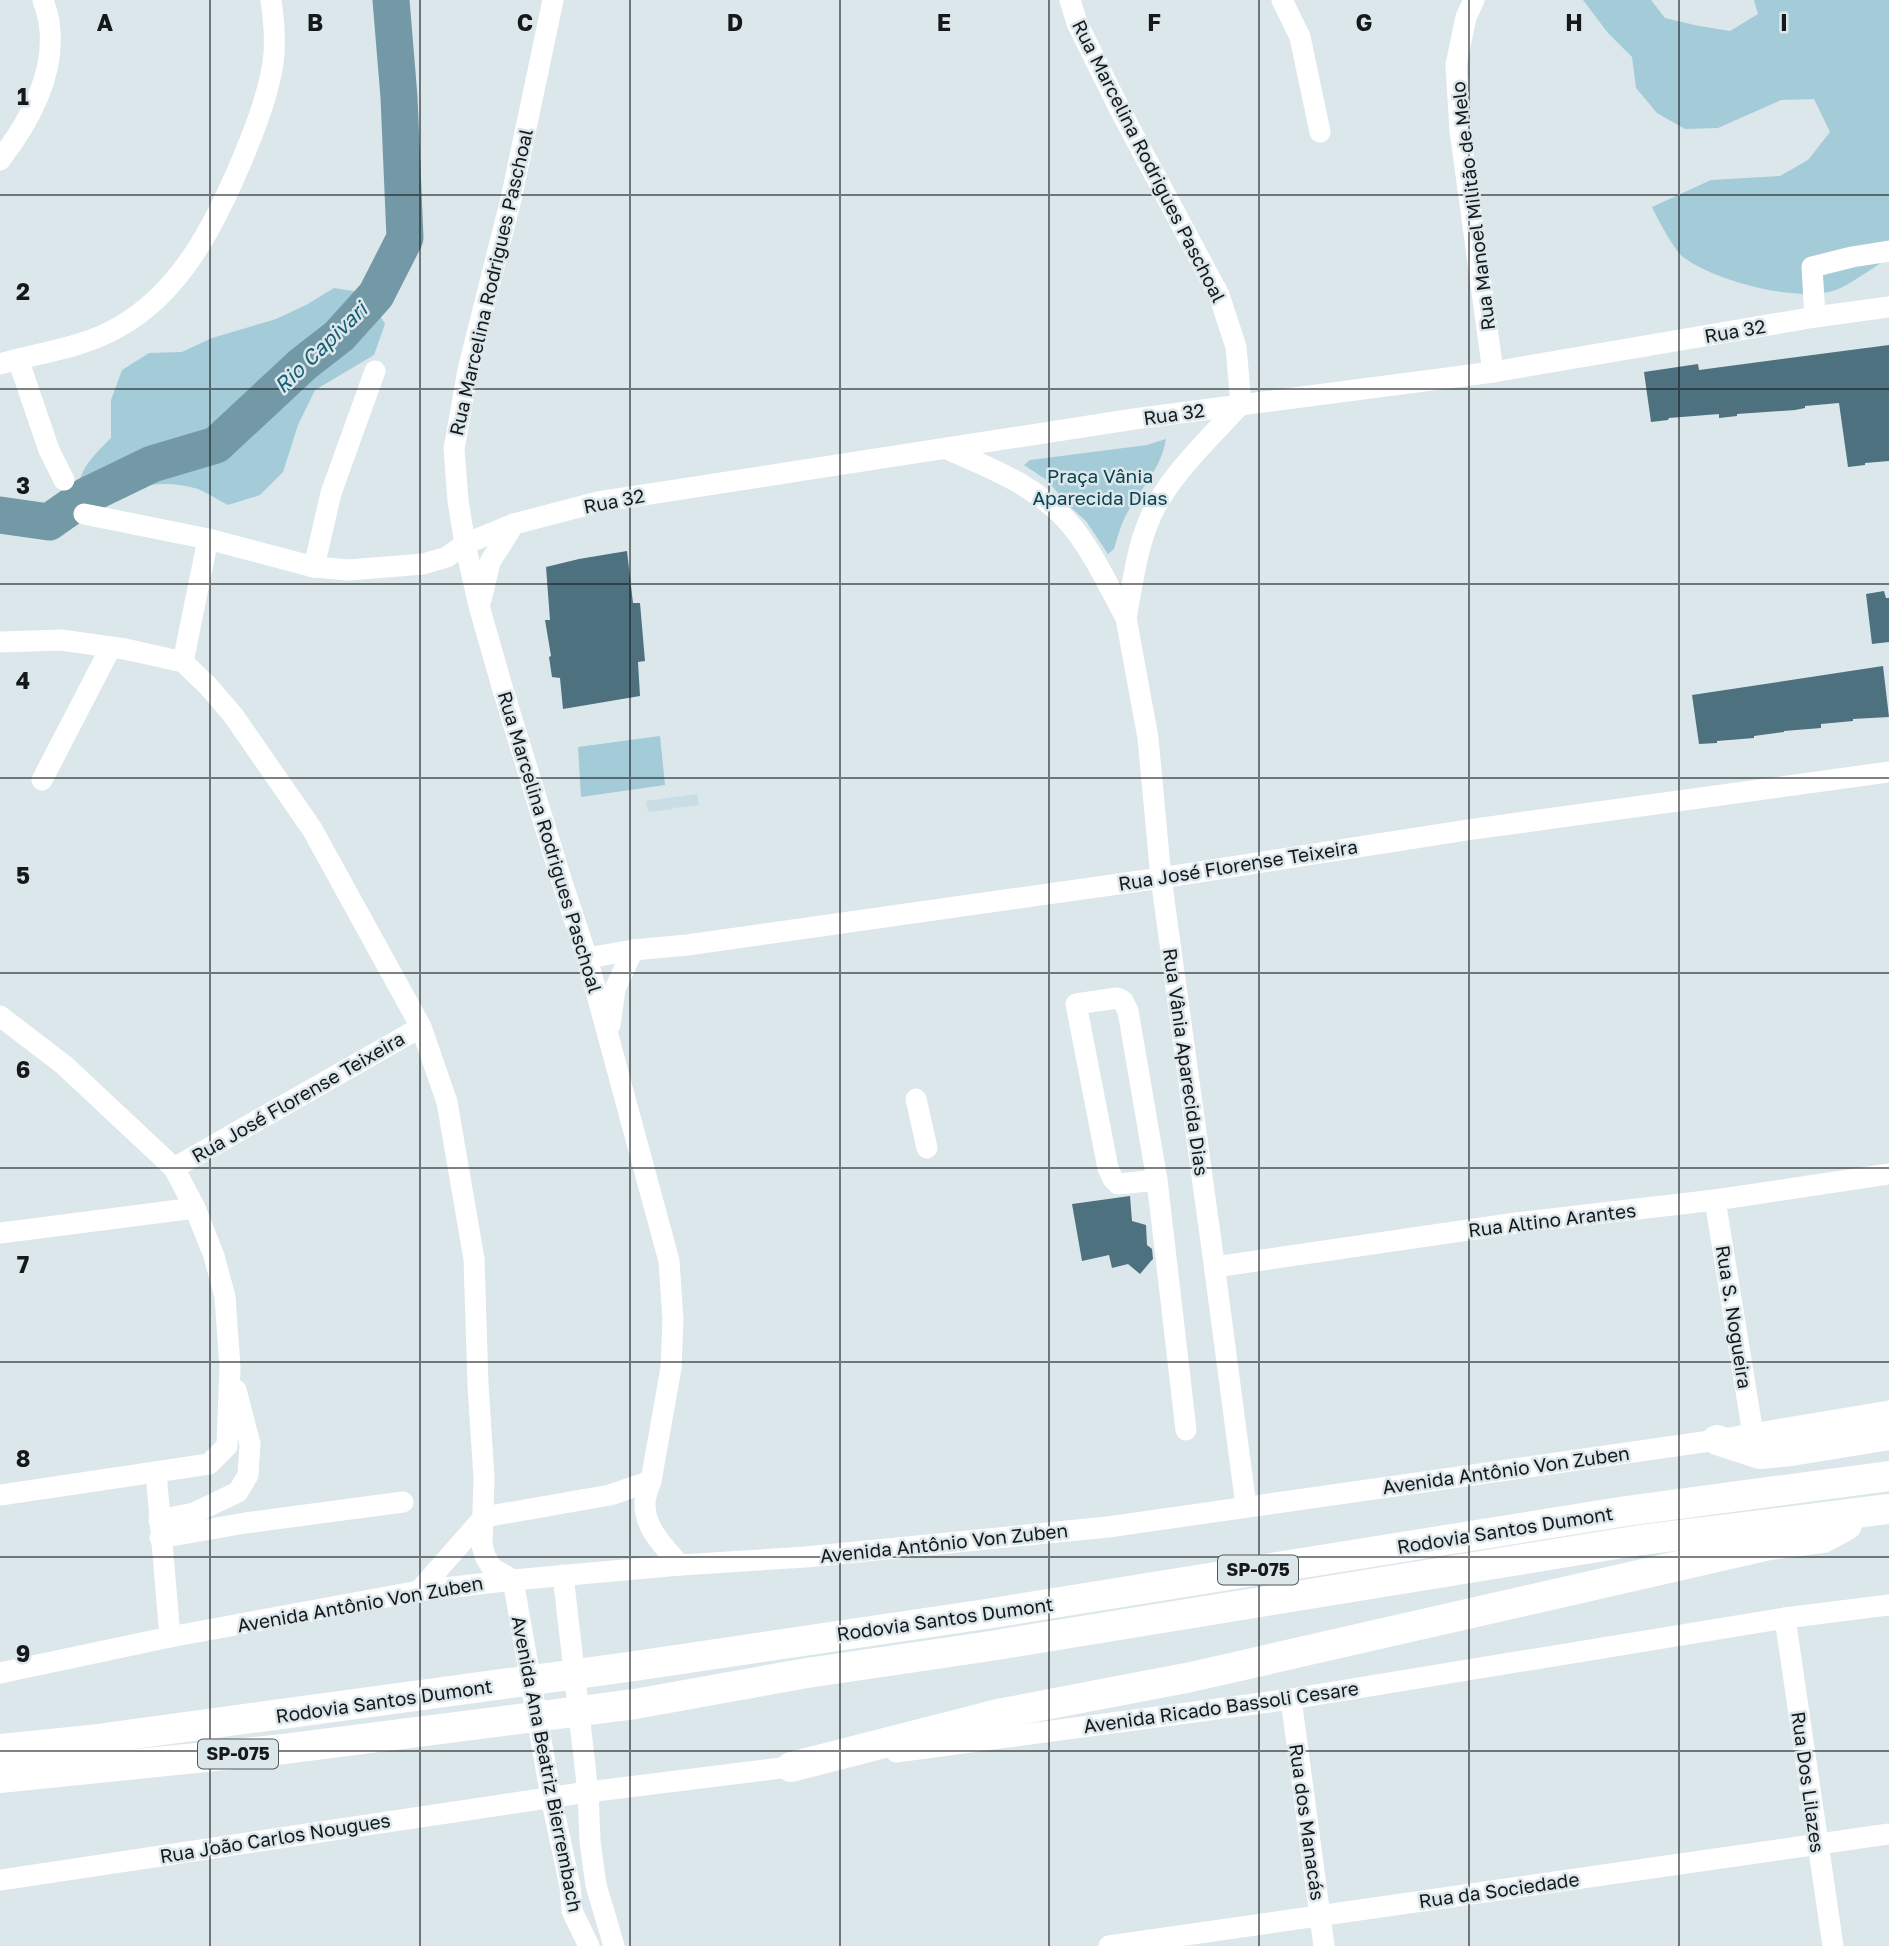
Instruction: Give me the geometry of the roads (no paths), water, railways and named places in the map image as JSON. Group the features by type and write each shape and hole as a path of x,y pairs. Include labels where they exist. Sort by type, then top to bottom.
{"highway":[{"path":"1717,1440 1760,1454 1889,1435"},
{"name":"Rodovia Santos Dumont","path":"0,1749 90,1740 628,1667 986,1614 1626,1511 1889,1476"},
{"path":"791,1767 998,1714 1191,1677 1757,1548 1824,1538 1879,1511"},
{"name":"Rodovia Santos Dumont","path":"0,1778 271,1750 635,1704 807,1673 984,1647 1641,1540 1879,1511"}],"street":[{"path":"0,160 16,138 38,98 49,60 49,22 43,0"},
{"path":"64,480 9,361 72,345 116,329 159,296 195,254 211,227 258,120 273,67 271,0"},
{"name":"Rua Marcelina Rodrigues Paschoal","path":"553,0 511,199 467,370 454,449 458,501 480,606 507,703 587,958 669,1261 673,1319 671,1368 645,1503 649,1522 659,1542 680,1565"},
{"name":"Rua Marcelina Rodrigues Paschoal","path":"1070,0 1077,23 1120,110 1219,295 1237,347 1241,404"},
{"path":"1282,0 1300,37 1320,132"},
{"name":"Rua Manoel Militão de Melo","path":"1474,0 1466,17 1456,65 1460,131 1493,372"},
{"path":"1815,317 1812,267 1889,251"},
{"name":"Rua 32","path":"84,514 208,539 314,567 349,570 423,564 447,557 465,544 513,524 598,502 1241,404 1493,372 1815,317 1889,307"},
{"path":"314,567 331,493 375,370"},
{"name":"Rua Vânia Aparecida Dias","path":"1126,618 1136,564 1148,522 1164,490 1241,404"},
{"name":"Rua Vânia Aparecida Dias","path":"947,449 1009,476 1041,497 1073,528 1126,618 1148,737 1161,877 1246,1506"},
{"name":"Rua Marcelina Rodrigues Paschoal","path":"480,606 490,562 513,524"},
{"path":"183,662 208,539"},
{"path":"0,642 61,640 183,662 233,715 312,829 422,1027 447,1102 474,1259 484,1478 482,1545 492,1567 513,1580"},
{"path":"42,780 111,647"},
{"name":"Rua José Florense Teixeira","path":"587,958 1161,877 1467,830 1889,772"},
{"name":"Rua Marcelina Rodrigues Paschoal","path":"609,1038 615,989 633,950"},
{"path":"1157,1180 1118,1184 1113,1179 1108,1168 1076,1004 1117,998 1123,1002 1128,1012 1157,1180 1186,1430"},
{"path":"0,1016 64,1065 174,1168 195,1208 214,1256 225,1297 230,1367 227,1446 209,1464 0,1495"},
{"name":"Rua José Florense Teixeira","path":"174,1168 422,1027"},
{"path":"916,1100 927,1148"},
{"name":"Rua Altino Arantes","path":"1214,1266 1516,1223 1715,1200 1889,1174"},
{"name":"Rua S. Nogueira","path":"1715,1200 1753,1434"},
{"path":"0,1233 195,1208"},
{"path":"160,1529 238,1492 248,1475 250,1444 230,1367"},
{"name":"Avenida Antônio Von Zuben","path":"0,1673 170,1637 419,1591 563,1575 806,1557 1108,1527 1717,1440 1889,1412"},
{"path":"156,1472 170,1637"},
{"path":"419,1591 484,1517 610,1495 650,1481"},
{"path":"160,1529 245,1523 403,1502"},
{"name":"Avenida Ana Beatriz Bierrembach","path":"563,1575 596,1885 614,1946"},
{"name":"Avenida Ana Beatriz Bierrembach","path":"513,1580 551,1797 570,1886 572,1911 589,1946"},
{"name":"Avenida Ricado Bassoli Cesare","path":"551,1797 1291,1699 1785,1618 1889,1605"},
{"name":"Rua Dos Lilazes","path":"1785,1618 1833,1946"},
{"name":"Rua dos Manacás","path":"1291,1699 1324,1946"},
{"name":"Rua João Carlos Nougues","path":"0,1880 551,1797"},
{"name":"Rua da Sociedade","path":"1109,1946 1889,1834"}],"waterway":[{"name":"Rio Capivari","path":"0,515 49,522 86,496 152,464 216,445 303,364 339,336 376,295 405,238 399,97 391,0"}],"park label":[{"name":"Praça Vânia Aparecida Dias","path":"1100,487"}]}
